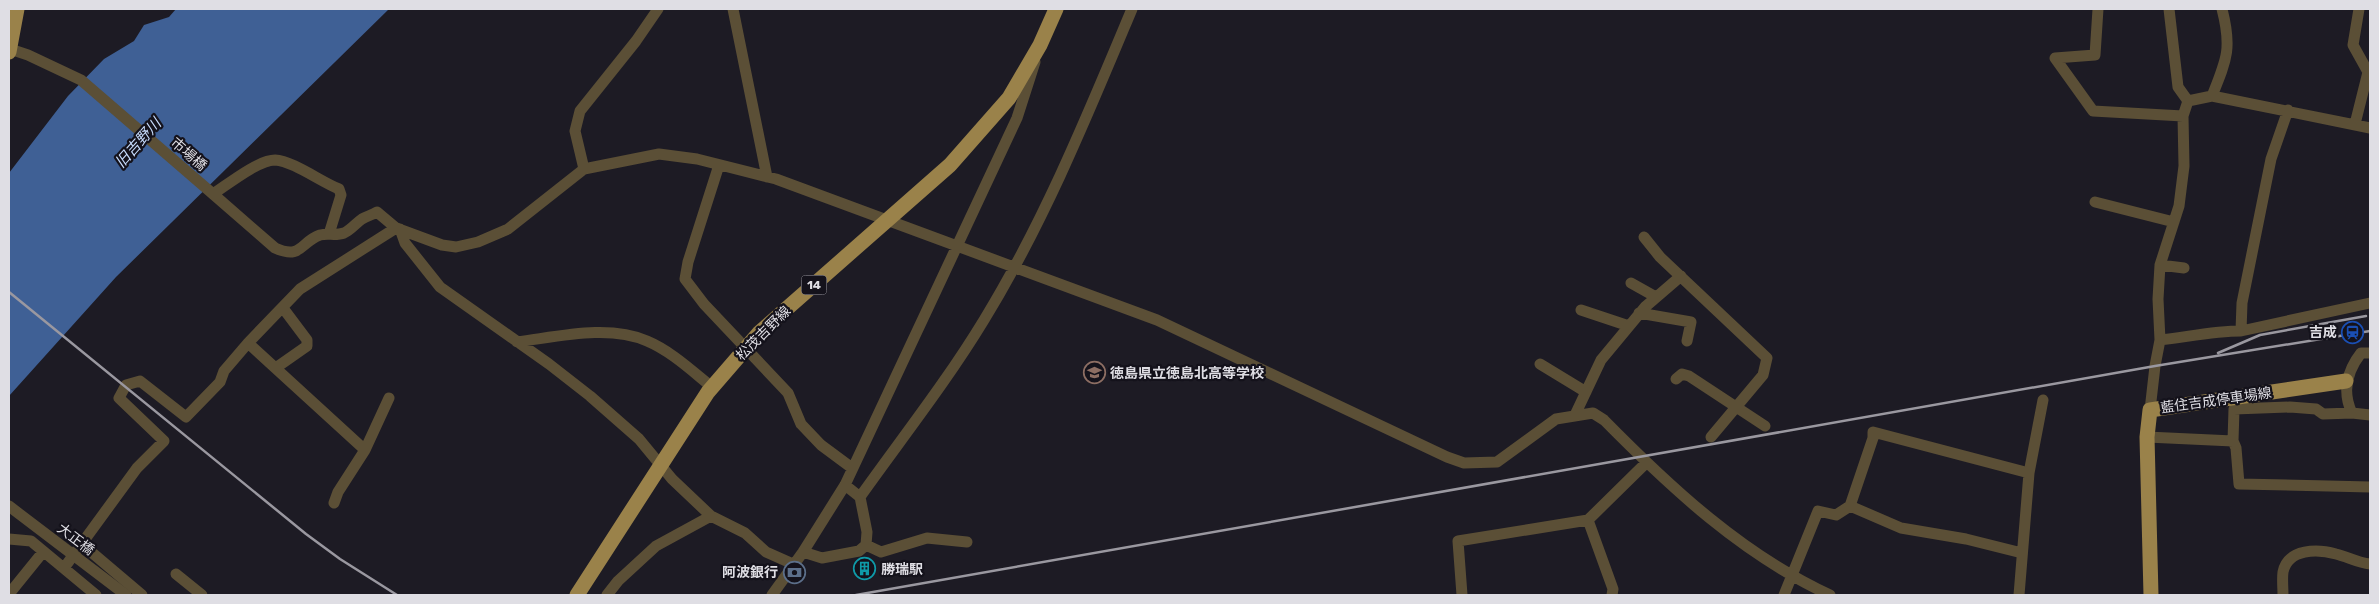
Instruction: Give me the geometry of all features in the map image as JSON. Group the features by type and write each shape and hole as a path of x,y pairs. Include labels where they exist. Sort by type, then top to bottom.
{"main road":[{"path":"9,50 16,9"},
{"name":"松茂吉野線","path":"577,595 712,387 759,333 950,165 1002,105 1040,45 1056,9"},
{"name":"藍住吉成停車場線","path":"2151,595 2147,437 2150,410 2267,400 2346,381"}],"street":[{"path":"584,169 575,131 580,111 636,41 658,9"},
{"path":"733,9 767,177"},
{"path":"860,497 959,359 1014,267 1055,185 1132,9"},
{"path":"2098,9 2095,54 2055,58 2092,111 2183,116"},
{"path":"2169,9 2178,86 2188,102"},
{"path":"2212,96 2223,68 2229,43 2222,9"},
{"path":"2355,124 2368,72 2353,45 2359,9"},
{"path":"772,595 803,552 845,485 1017,118 1040,45"},
{"name":"市場橋","path":"9,50 37,58 81,80 275,248 285,253 293,253 320,235 329,234"},
{"path":"2188,102 2212,96 2370,128"},
{"path":"2150,410 2160,340 2158,299 2160,264 2179,206 2184,166 2183,116 2188,102"},
{"path":"2241,332 2242,303 2271,159 2288,110"},
{"path":"211,193 264,163 275,160 288,164 339,189 341,195 329,234 338,235 346,232 362,219 377,212 398,229 442,245 456,247 478,242 508,229 584,169 658,154 697,159 767,177 1157,320 1447,457 1464,463 1497,462 1556,419 1593,413 1599,416 1678,494 1735,538 1791,575 1830,595"},
{"path":"719,165 685,279 704,304 788,392 801,424 821,445 852,468"},
{"path":"2095,202 2174,222"},
{"path":"64,568 83,545 137,468 164,442 120,398 126,385 140,381 186,418 220,382 224,371 248,343 300,289 398,229"},
{"path":"398,229 405,242 440,287 590,396 639,439 660,466 711,516 745,533 766,552 794,564"},
{"path":"1644,237 1660,257 1767,358 1763,375 1711,437"},
{"path":"2160,264 2184,268"},
{"path":"1575,415 1601,360 1639,314 1681,276"},
{"path":"1630,283 1656,297"},
{"path":"2160,340 2201,336 2221,331 2241,332 2370,303"},
{"path":"277,367 308,346 307,340 283,308"},
{"path":"1581,310 1629,326"},
{"path":"1639,314 1691,322 1687,341"},
{"path":"517,342 590,334 628,335 647,341 676,359 712,387"},
{"path":"248,343 277,367 365,450"},
{"path":"2352,413 2348,406 2346,381 2353,363 2361,352 2370,353"},
{"path":"1540,364 1586,392"},
{"path":"1676,379 1682,374 1689,376 1765,426"},
{"path":"334,503 338,492 365,450 389,398"},
{"path":"2019,595 2029,473 2043,400"},
{"path":"2370,415 2352,413 2323,414 2316,409 2267,400 2234,409 2233,442 2236,448 2239,484 2370,487"},
{"path":"1784,595 1818,511 1836,515 1850,506 1873,432 2029,473"},
{"path":"2147,437 2233,442"},
{"path":"1462,595 1458,542 1588,520 1646,463"},
{"path":"803,552 822,558 860,551 866,545 868,532 860,497 845,485"},
{"name":"大正橋","path":"9,506 126,595"},
{"path":"1850,506 1901,528 1966,539 2022,553"},
{"path":"607,595 618,581 656,546 711,516"},
{"path":"1588,520 1613,589 1612,595"},
{"path":"866,545 881,552 927,538 967,542"},
{"path":"9,539 31,541 96,595"},
{"path":"83,545 142,595"},
{"path":"2282,595 2283,572 2286,563 2297,554 2312,551 2335,553 2370,564"},
{"path":"9,594 43,552"},
{"path":"176,574 188,591 202,595"}],"water":[{"name":"旧吉野川","path":"176,9 389,9 116,277 9,396 9,173 68,96 104,59 134,41 144,25 169,17"}],"railway":[{"path":"9,292 306,534 340,559 397,595"},
{"path":"2218,353 2260,335 2366,316"},
{"path":"856,595 2155,366 2370,331"}],"place":[{"name":"吉成","path":"2353,332"},
{"name":"徳島県立徳島北高等学校","path":"1094,373"},
{"name":"勝瑞駅","path":"865,569"},
{"name":"阿波銀行","path":"794,572"}]}
